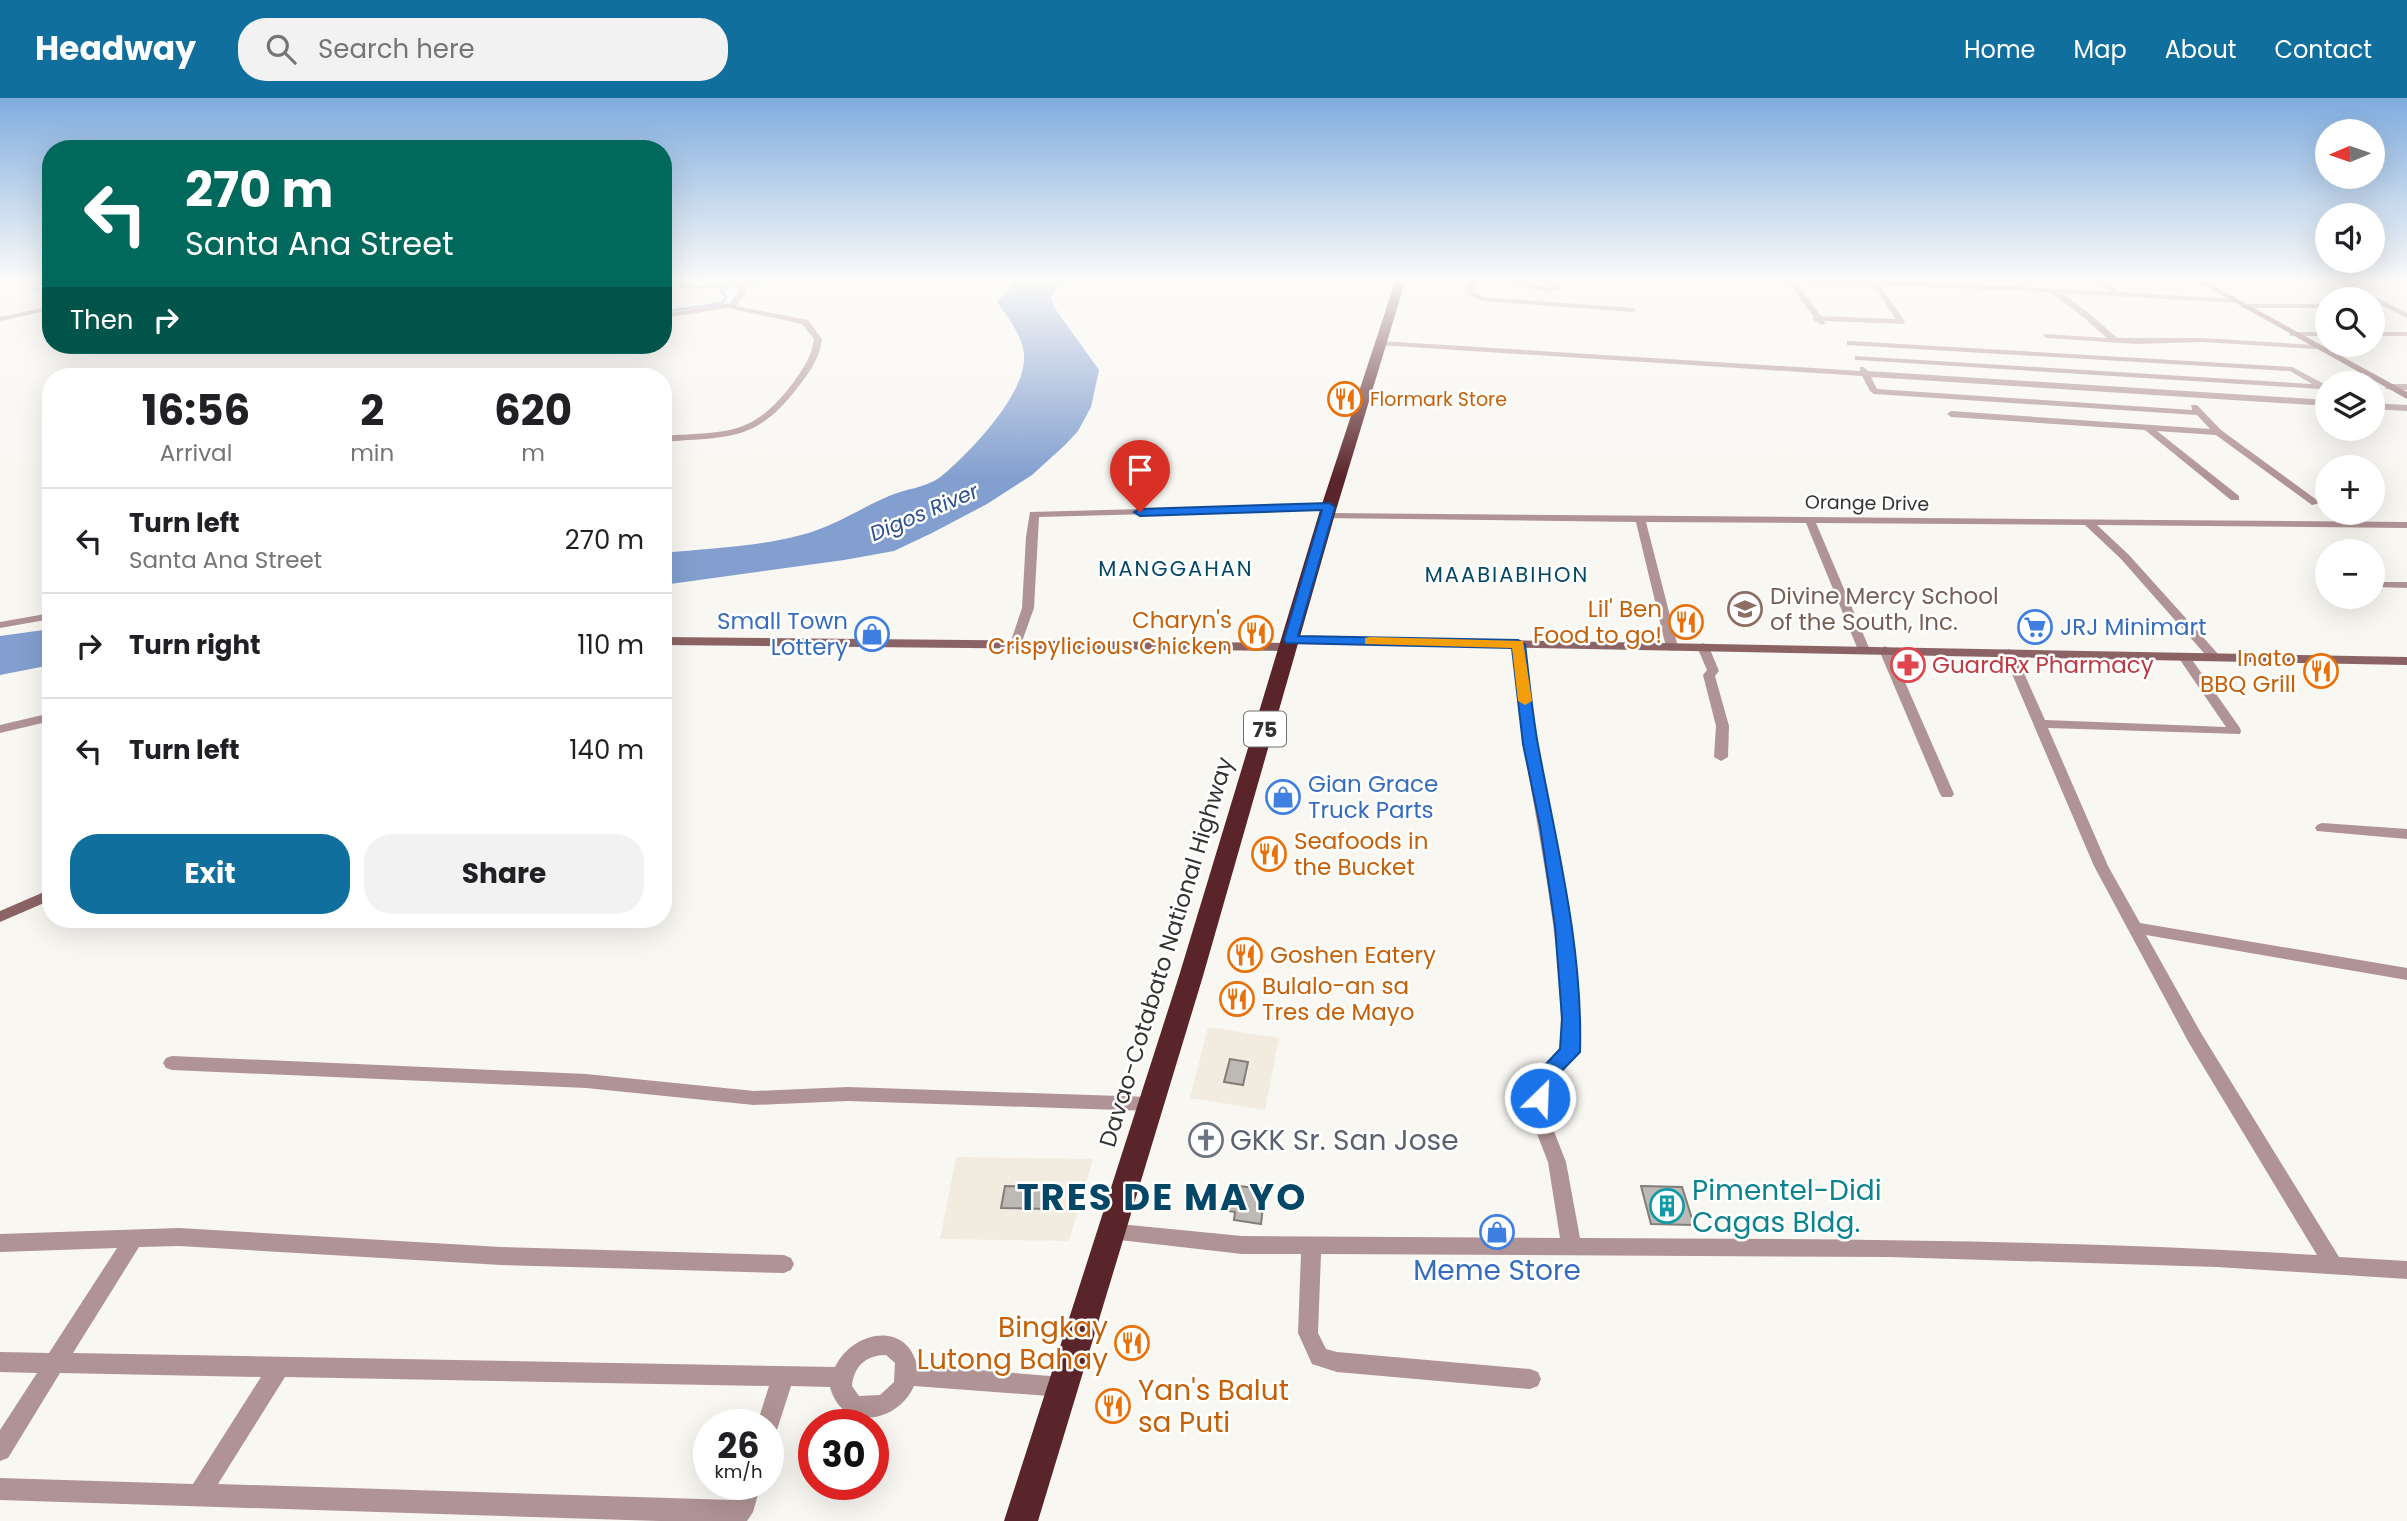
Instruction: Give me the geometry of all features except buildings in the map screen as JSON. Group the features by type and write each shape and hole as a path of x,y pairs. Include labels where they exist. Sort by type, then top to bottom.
{"highway":[{"name":"Davao-Cotabato National Highway","path":"1021,1521 1195,963 1328,511 1380,345"}],"street":[{"path":"672,438 729,433 759,424 789,395 810,361 816,345"},
{"path":"1419,345 2315,402"},
{"path":"1852,345 1874,391 2200,413"},
{"path":"1905,345 2292,369 2315,382"},
{"path":"2290,345 2315,347"},
{"path":"2029,353 2088,423"},
{"path":"2334,357 2407,396"},
{"path":"1858,358 2315,387"},
{"path":"2149,360 2218,432 2315,502"},
{"path":"2389,387 2407,387"},
{"path":"2385,407 2407,408"},
{"path":"1951,414 2218,432"},
{"path":"2147,427 2235,498"},
{"name":"Orange Drive","path":"1016,644 1028,609 1030,533 1034,514 1328,511 1640,519 2407,525"},
{"path":"1640,519 1672,647"},
{"path":"1810,520 1864,650"},
{"path":"2088,523 2134,567 2216,658"},
{"path":"2385,586 2407,585"},
{"path":"0,625 42,618"},
{"path":"672,641 1518,644 2407,661"},
{"path":"1518,644 1530,744 1548,826 1564,926 1572,1018 1570,1052 1540,1081 1539,1116 1557,1161 1572,1248"},
{"path":"1703,647 1713,671 1709,675 1724,746 1721,757"},
{"path":"1885,650 1947,794"},
{"path":"2009,653 2101,866 2196,1038 2334,1266"},
{"path":"2039,724 2235,731 2184,657"},
{"path":"0,729 42,720"},
{"path":"2322,828 2407,834"},
{"path":"0,917 42,898"},
{"path":"2134,927 2407,974"},
{"path":"172,1063 586,1081 754,1098 848,1094 1150,1104"},
{"path":"1109,1232 1242,1245 1889,1248 2204,1258 2407,1270"},
{"path":"0,1243 179,1237 501,1256 784,1264"},
{"path":"0,1450 133,1239"},
{"path":"1311,1245 1308,1333 1320,1357 1337,1362 1530,1379"},
{"path":"880,1345 890,1345 904,1357 908,1375 897,1396 875,1408 853,1405 841,1389 841,1377 850,1358 869,1346 880,1345"},
{"path":"0,1362 841,1377"},
{"path":"198,1496 280,1366"},
{"path":"908,1375 1062,1387"},
{"path":"773,1409 783,1376"},
{"path":"0,1489 741,1512 745,1500"}],"shaded area":[{"path":"1208,1027 1279,1038 1265,1110 1190,1098"},
{"path":"956,1157 1093,1159 1069,1241 940,1239"}],"water":[{"name":"Digos River","path":"1023,345 1081,345 1099,370 1091,407 1078,431 1032,475 987,504 894,551 672,584 672,552 750,545 813,532 889,496 939,478 978,440 1004,407 1021,374"},
{"path":"42,630 42,667 0,675 0,636"}],"slow traffic":[{"path":"1370,641 1518,644 1525,701"}],"place":[{"name":"Flormark Store","path":"1345,399"},
{"name":"Divine Mercy School of the South, Inc.","path":"1745,609"},
{"name":"Lil' Ben Food to go!","path":"1686,622"},
{"name":"JRJ Minimart","path":"2035,627"},
{"name":"Charyn's Crispylicious Chicken","path":"1256,633"},
{"name":"Small Town Lottery","path":"872,634"},
{"name":"GuardRx Pharmacy","path":"1908,665"},
{"name":"Inato BBQ Grill","path":"2321,671"},
{"name":"Gian Grace Truck Parts","path":"1283,797"},
{"name":"Seafoods in the Bucket","path":"1269,854"},
{"name":"Goshen Eatery","path":"1245,955"},
{"name":"Bulalo-an sa Tres de Mayo","path":"1237,999"},
{"name":"GKK Sr. San Jose","path":"1206,1140"},
{"name":"Pimentel-Didi Cagas Bldg.","path":"1667,1206"},
{"name":"Meme Store","path":"1497,1232"},
{"name":"Bingkay Lutong Bahay","path":"1132,1343"},
{"name":"Yan's Balut sa Puti","path":"1113,1406"}],"district":[{"name":"MANGGAHAN","path":"1176,568"},
{"name":"MAABIABIHON","path":"1507,574"},
{"name":"TRES DE MAYO","path":"1162,1197"}],"route":[{"path":"1140,512 1329,507 1290,640 1518,644 1530,744 1548,826 1564,926 1572,1018 1570,1052 1540,1081 1540,1098"}]}
